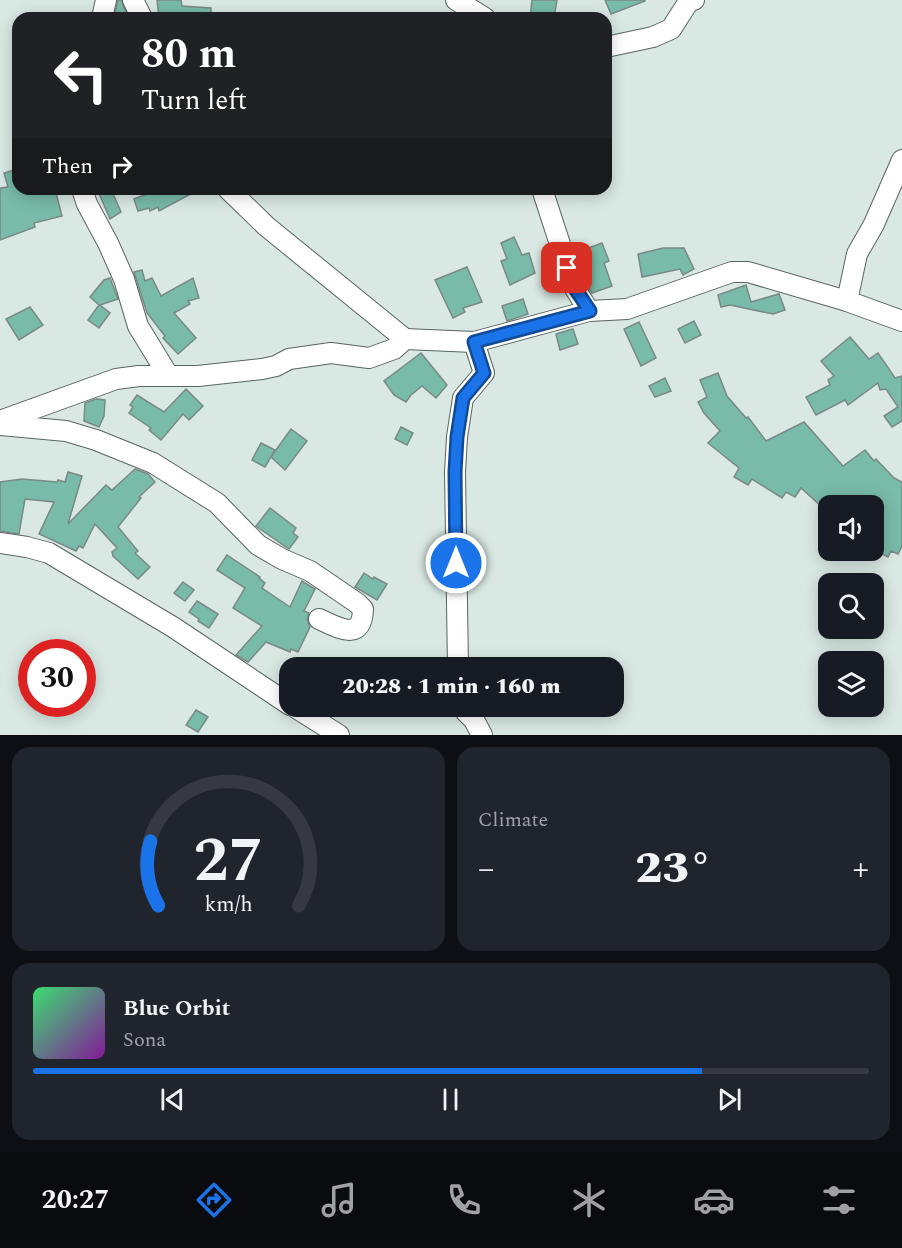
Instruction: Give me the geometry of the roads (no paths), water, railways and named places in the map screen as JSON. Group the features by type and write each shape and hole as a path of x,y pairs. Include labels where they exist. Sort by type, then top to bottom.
{"street":[{"path":"456,0 475,12"},
{"path":"612,45 653,37 672,29 689,1 694,0"},
{"path":"848,301 857,254 874,224 902,160"},
{"path":"84,195 124,279 138,326 168,375"},
{"path":"234,195 266,226 405,339 474,342 590,311 627,309 732,272 748,272 848,301 902,321"},
{"path":"544,195 574,287 590,311"},
{"path":"0,423 116,379 168,375 198,376 262,369 276,366 289,359 331,353 369,358 394,349 405,339"},
{"path":"458,657 455,472 463,398 484,373 474,342"},
{"path":"0,423 66,431 96,440 153,463 217,503 258,545 282,559 310,570 363,609 360,621 350,631 319,619"},
{"path":"0,543 49,553 224,659 279,698"},
{"path":"309,717 339,735"},
{"path":"471,717 482,735"}]}
